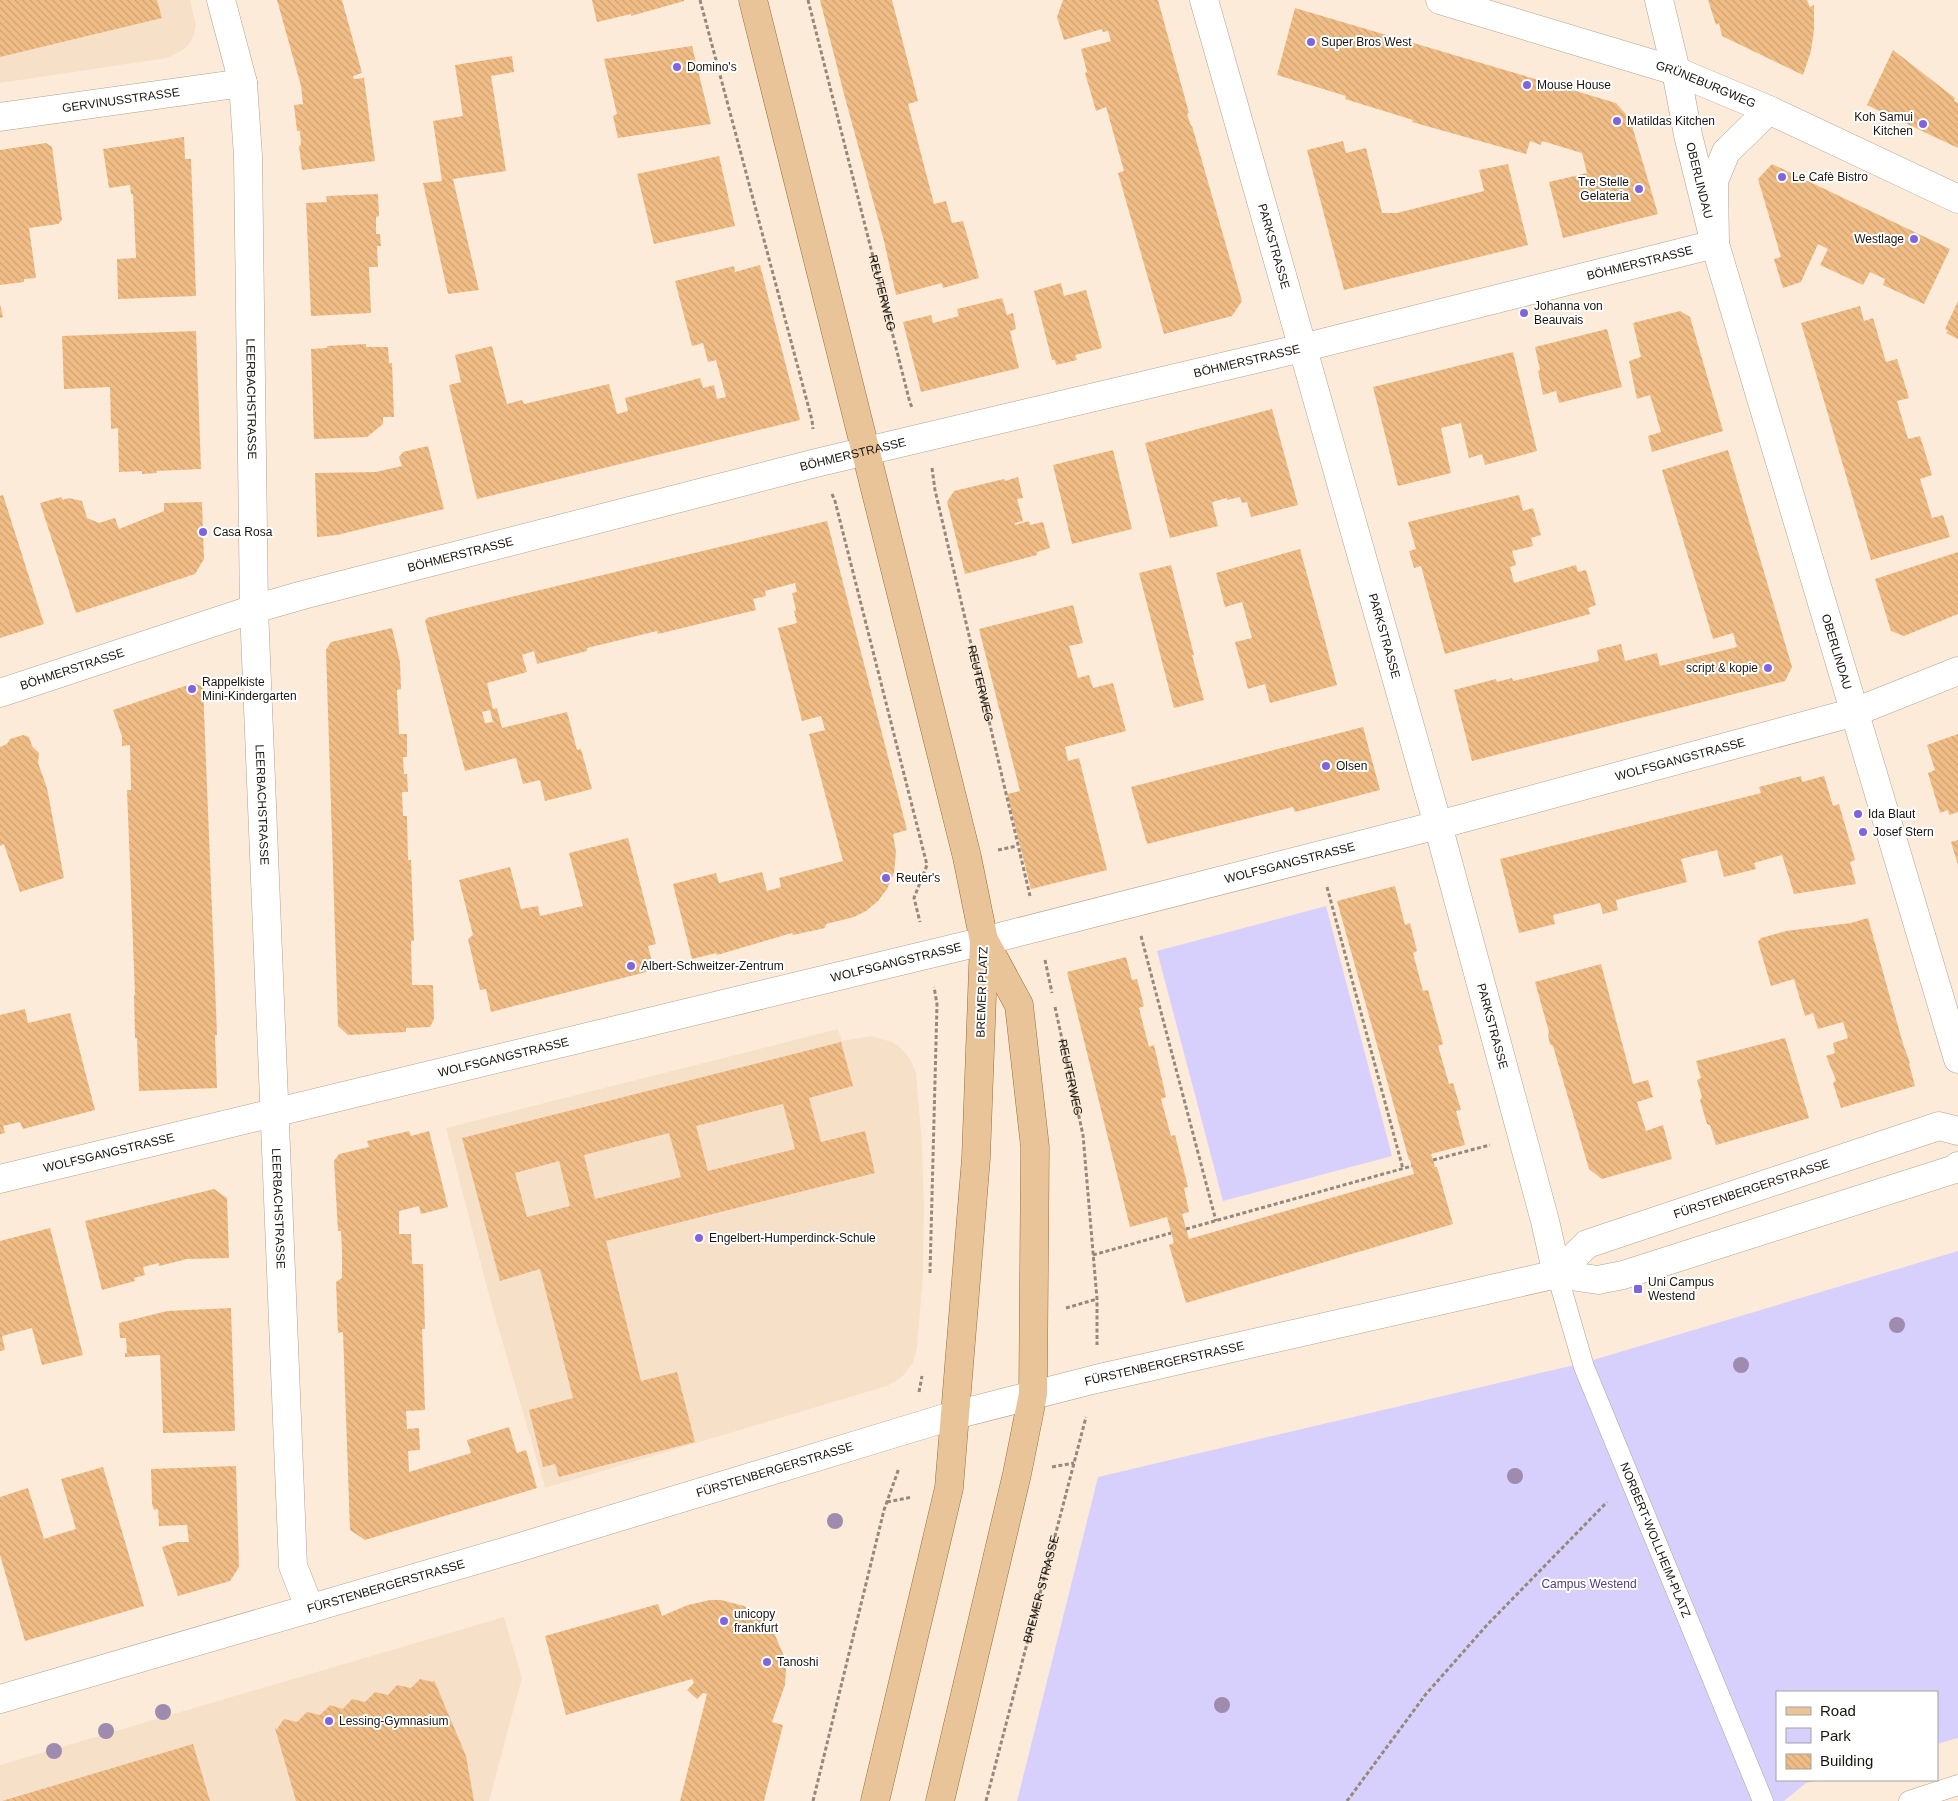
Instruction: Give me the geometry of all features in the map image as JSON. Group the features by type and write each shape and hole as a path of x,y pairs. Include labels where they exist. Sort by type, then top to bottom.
{"main road":[{"path":"753,0 864,451 967,857 984,941"},
{"name":"BREMER PLATZ","path":"984,941 1019,1005 1033,1128 1035,1147 1035,1307 1033,1394"},
{"name":"BREMER PLATZ","path":"955,1415 976,1158 984,941"},
{"path":"940,1801 1017,1474 1033,1394"},
{"path":"875,1801 950,1488 955,1415"}],"street":[{"name":"LEERBACHSTRASSE","path":"221,0 243,83 248,156 254,609 293,1566 310,1609"},
{"name":"PARKSTRASSE","path":"1204,0 1438,825 1545,1222 1557,1274"},
{"name":"GRÜNEBURGWEG","path":"1440,0 1676,71 1769,110 1958,199"},
{"name":"OBERLINDAU","path":"1659,0 1676,71 1688,135 1715,244 1958,1059"},
{"name":"GERVINUSSTRASSE","path":"0,117 243,83"},
{"name":"OBERLINDAU","path":"1715,244 1714,181 1726,152 1769,110"},
{"name":"BÖHMERSTRASSE","path":"0,693 254,609 322,590 864,451 1302,348 1715,244"},
{"name":"WOLFSGANGSTRASSE","path":"0,1179 274,1111 984,941 1438,825 1855,712 1958,671"},
{"name":"FÜRSTENBERGERSTRASSE","path":"1557,1274 1587,1244 1939,1126 1958,1131"},
{"name":"FÜRSTENBERGERSTRASSE","path":"0,1699 912,1430 955,1415 1096,1379 1557,1274 1598,1280 1623,1275 1955,1169 1958,1166"}],"lane":[{"name":"NORBERT-WOLLHEIM-PLATZ","path":"1557,1274 1584,1367 1763,1801"},
{"path":"1909,1801 1958,1785"}],"path":[{"name":"REUTERWEG","path":"808,0 910,403 929,435 935,490 1017,846 1038,926 1082,1136 1097,1299 1096,1379"},
{"path":"1318,856 1403,1169"},
{"path":"1132,903 1216,1221"},
{"path":"929,954 937,1004 930,1282"},
{"path":"1433,1160 1522,1136"},
{"path":"1186,1229 1412,1166"},
{"path":"1093,1255 1171,1233"},
{"path":"813,1801 884,1510 912,1430 923,1371"},
{"name":"BREMER STRASSE","path":"986,1801 1096,1379"},
{"path":"1347,1801 1426,1694 1487,1626 1630,1480"}],"shaded area":[{"path":"0,0 190,0 196,25 194,35 189,44 183,50 167,58 0,83"},
{"name":"Engelbert-Humperdinck-Schule","path":"838,1029 842,1041 871,1036 892,1042 908,1056 916,1073 922,1144 924,1207 923,1276 917,1347 913,1363 902,1377 887,1386 545,1488 490,1299 446,1128"},
{"name":"Lessing-Gymnasium","path":"504,1617 522,1678 489,1801 0,1801 0,1765"}],"green space":[{"path":"1326,906 1392,1156 1223,1201 1157,951"},
{"name":"Campus Westend","path":"1958,1251 1958,1738 1938,1744 1938,1691 1776,1691 1776,1781 1814,1781 1806,1783 1784,1801 1017,1801 1098,1477 1583,1363"}],"building":[{"path":"0,0 157,0 162,18 0,57"},
{"path":"277,0 342,0 362,73 353,76 354,79 364,78 375,161 302,170 299,146 301,145 300,131 297,131 294,105 303,104 301,86"},
{"path":"592,0 684,1 631,16 631,14 597,22"},
{"path":"820,0 892,0 918,101 908,104 934,204 946,201 952,223 963,221 979,278 943,288 942,283 896,295 884,241"},
{"path":"1063,0 1158,0 1189,113 1187,114 1242,301 1232,316 1164,334 1118,173 1124,171 1107,110 1106,107 1096,111 1085,73 1087,72 1081,49 1111,41 1108,31 1103,32 1102,29 1064,40 1057,17"},
{"path":"1708,0 1807,0 1810,7 1814,5 1814,30 1811,51 1803,75 1722,36 1719,23 1716,25"},
{"path":"1295,8 1616,103 1630,119 1658,214 1563,238 1549,182 1587,173 1582,153 1542,141 1541,145 1530,141 1526,154 1412,122 1413,120 1345,99 1346,96 1277,75"},
{"path":"692,46 711,124 618,138 613,116 617,114 604,59"},
{"path":"1893,50 1955,98 1954,101 1958,103 1958,148 1867,105"},
{"path":"512,56 514,72 491,76 506,171 453,179 479,290 448,294 423,183 442,181 433,121 463,116 455,65"},
{"path":"184,137 185,159 191,159 196,296 118,299 117,259 136,258 133,194 131,194 130,185 109,188 103,149"},
{"path":"1343,141 1346,153 1366,148 1382,213 1397,213 1484,191 1479,170 1508,164 1528,245 1344,290 1307,150"},
{"path":"46,143 52,147 62,220 58,224 29,228 36,278 24,279 24,282 0,285 0,150"},
{"path":"719,156 735,226 654,244 637,174"},
{"path":"1772,164 1950,249 1924,304 1883,285 1885,279 1870,272 1863,285 1820,265 1828,249 1818,244 1801,282 1783,288 1774,259 1781,257 1758,179"},
{"path":"378,194 379,216 376,217 376,234 380,234 381,246 377,246 378,267 369,267 371,313 311,316 306,203 327,202 326,196"},
{"path":"760,265 800,420 477,499 449,385 461,382 455,355 492,346 507,404 522,400 524,404 609,384 617,414 628,411 625,398 700,378 703,388 714,385 717,399 726,397 716,360 708,362 703,343 692,346 675,281 734,266 735,272"},
{"path":"1061,283 1064,296 1086,290 1102,348 1075,355 1077,360 1056,365 1055,360 1052,360 1034,291"},
{"path":"1002,298 1007,315 1013,313 1016,329 1010,331 1019,368 921,392 903,322 931,315 933,323 959,316 957,309"},
{"path":"1958,301 1958,339 1946,333 1948,331 1945,329"},
{"path":"0,304 3,317 0,318"},
{"path":"1860,306 1864,321 1873,318 1886,362 1897,359 1909,398 1897,401 1908,439 1920,436 1932,475 1920,479 1932,518 1943,515 1950,537 1871,560 1801,323"},
{"path":"1680,311 1690,317 1723,431 1652,452 1648,436 1661,432 1650,395 1637,399 1629,361 1641,357 1633,323"},
{"path":"1607,329 1622,387 1559,403 1556,391 1543,395 1535,347"},
{"path":"196,331 201,469 156,471 157,473 142,474 142,471 119,472 118,428 111,429 110,387 64,389 62,336"},
{"path":"366,344 366,347 388,347 389,363 392,363 394,417 383,417 383,424 367,437 314,439 311,349 327,348 327,346"},
{"path":"1513,352 1537,451 1485,465 1482,454 1469,458 1461,423 1441,428 1451,473 1398,486 1373,387"},
{"path":"1272,409 1298,505 1251,517 1247,502 1242,503 1240,497 1227,500 1227,498 1212,502 1218,526 1170,538 1145,443"},
{"path":"428,446 444,509 337,535 317,537 315,473 376,472 402,466 399,457 403,452"},
{"path":"1113,450 1132,529 1072,544 1053,465"},
{"path":"1728,450 1792,667 1785,681 1472,761 1454,690 1496,679 1497,682 1512,678 1513,681 1599,661 1597,650 1621,644 1625,661 1657,653 1660,666 1737,647 1733,633 1713,639 1662,470"},
{"path":"1018,477 1023,498 1017,499 1023,521 1015,523 1015,525 1029,521 1030,525 1043,522 1050,548 1037,552 1037,555 965,574 947,502 954,491"},
{"path":"3,495 44,624 0,638 0,496"},
{"path":"1519,495 1523,511 1533,508 1541,535 1531,538 1533,546 1512,551 1516,565 1510,567 1514,583 1576,565 1578,572 1586,570 1596,605 1588,608 1590,614 1445,654 1421,566 1414,568 1409,551 1416,549 1408,522"},
{"path":"61,497 63,500 68,498 82,501 87,518 99,523 115,518 119,529 164,511 164,503 202,502 204,559 195,574 76,613 40,503"},
{"path":"827,521 907,830 893,834 896,852 894,873 887,889 878,901 866,911 854,917 826,924 825,928 793,935 792,933 717,955 716,953 692,959 673,884 716,873 719,883 762,872 767,891 781,887 779,878 843,861 809,734 825,730 821,716 802,721 778,628 797,623 792,593 797,592 795,583 765,591 766,596 753,599 756,610 658,634 657,631 587,648 587,651 537,664 534,651 522,655 527,672 487,683 493,709 497,708 502,728 567,712 577,750 581,749 592,789 545,801 540,780 523,784 516,758 465,771 425,621 427,618","holes":["490,710 493,722 485,723 482,712"]},
{"path":"1300,549 1337,685 1270,703 1265,684 1248,689 1235,642 1252,638 1242,602 1225,607 1216,573"},
{"path":"1958,552 1958,614 1904,636 1891,631 1875,579"},
{"path":"1171,565 1204,700 1174,708 1139,573"},
{"path":"1073,605 1083,643 1069,646 1078,678 1089,675 1093,688 1113,683 1126,731 1065,747 1068,761 1079,758 1107,870 1031,889 1007,794 1020,791 979,629"},
{"path":"392,628 400,662 401,689 397,690 399,734 407,734 407,757 403,757 404,774 407,774 408,792 402,792 403,816 407,816 408,860 411,860 414,941 411,941 412,985 433,985 434,1019 430,1027 406,1028 406,1032 348,1035 338,1026 326,650 331,642"},
{"path":"194,683 203,687 217,1035 215,1035 217,1088 139,1091 137,1038 135,1038 127,790 131,790 130,745 122,746 122,736 113,710"},
{"path":"1363,727 1380,790 1295,812 1293,807 1147,844 1131,787"},
{"path":"1958,734 1958,812 1949,815 1948,810 1940,813 1928,773 1935,770 1927,745"},
{"path":"23,735 29,737 32,746 39,753 38,763 47,788 64,878 20,892 4,844 0,846 0,747 7,744 10,739"},
{"path":"1801,776 1802,782 1824,776 1833,806 1839,804 1855,860 1850,862 1856,884 1794,894 1782,855 1754,863 1756,869 1724,877 1717,850 1681,859 1687,882 1616,900 1618,910 1603,914 1600,903 1553,915 1555,924 1519,933 1500,859 1761,793 1759,787"},
{"path":"628,838 656,944 648,946 654,970 491,1012 486,989 480,990 468,939 473,935 459,880 510,867 521,909 538,906 540,916 583,906 569,853"},
{"path":"1958,840 1958,865 1951,842"},
{"path":"1395,886 1405,925 1410,923 1417,951 1413,953 1423,991 1428,990 1443,1044 1438,1046 1449,1084 1453,1083 1461,1110 1456,1111 1465,1145 1431,1154 1435,1167 1437,1167 1453,1224 1186,1303 1169,1245 1174,1243 1167,1217 1130,1227 1067,972 1126,957 1132,980 1137,979 1144,1006 1139,1008 1149,1047 1154,1045 1166,1097 1161,1099 1171,1136 1175,1135 1188,1187 1184,1188 1189,1212 1182,1214 1189,1239 1414,1174 1337,901"},
{"path":"1868,918 1915,1086 1841,1108 1833,1083 1836,1080 1826,1056 1835,1053 1833,1043 1848,1038 1843,1022 1818,1029 1813,1013 1805,1016 1794,979 1771,986 1758,942 1761,938 1786,931 1851,923"},
{"path":"1601,964 1633,1084 1648,1080 1653,1097 1637,1102 1646,1131 1663,1125 1672,1159 1602,1179 1589,1169 1553,1046 1550,1044 1549,1032 1535,982"},
{"path":"25,1009 28,1023 70,1013 95,1110 23,1129 20,1122 3,1126 5,1133 0,1134 0,1015"},
{"path":"1785,1038 1809,1118 1716,1145 1700,1100 1702,1097 1697,1080 1701,1078 1696,1061"},
{"path":"841,1042 853,1086 809,1098 821,1142 865,1131 875,1173 606,1241 641,1381 677,1372 695,1442 559,1477 555,1464 543,1467 529,1410 573,1398 540,1269 500,1281 462,1138","holes":["783,1104 795,1149 708,1171 696,1126","669,1133 681,1177 595,1199 584,1155","559,1161 570,1206 527,1217 515,1173"]},
{"path":"409,1131 411,1136 429,1131 448,1207 421,1214 419,1206 399,1211 399,1234 411,1234 412,1264 423,1264 425,1329 422,1329 425,1410 406,1411 407,1429 419,1428 420,1450 408,1451 409,1472 471,1453 467,1440 509,1427 517,1453 526,1450 537,1488 365,1540 350,1530 343,1332 338,1333 336,1282 342,1278 342,1251 341,1231 338,1231 334,1161 339,1154 369,1147 367,1141"},
{"path":"214,1189 227,1198 229,1258 187,1259 159,1266 159,1263 143,1267 145,1275 134,1278 135,1281 102,1290 85,1221"},
{"path":"50,1228 83,1355 42,1365 32,1328 2,1336 5,1350 0,1351 0,1241"},
{"path":"231,1308 235,1431 163,1433 160,1355 125,1357 125,1353 127,1353 126,1338 120,1338 119,1323 167,1311"},
{"path":"236,1466 239,1567 230,1581 178,1596 162,1547 177,1542 189,1542 187,1525 159,1526 158,1509 154,1510 152,1504 151,1469"},
{"path":"103,1467 144,1606 25,1641 0,1555 0,1497 28,1488 44,1539 76,1529 61,1479"},
{"path":"710,1600 721,1600 744,1606 760,1617 775,1635 784,1656 786,1669 785,1685 772,1722 783,1725 764,1801 680,1801 707,1694 703,1693 697,1699 687,1690 694,1683 692,1679 566,1715 545,1636 658,1604 662,1616 688,1605"},
{"name":"Lessing-Gymnasium","path":"420,1679 433,1682 434,1680 466,1756 474,1801 296,1801 275,1728 277,1729 284,1719 297,1722 307,1712 320,1715 330,1705 343,1709 352,1699 365,1702 375,1692 388,1695 397,1685 411,1688"},
{"path":"193,1744 210,1801 2,1801"}],"place":[{"name":"Super Bros West","path":"1311,42"},
{"name":"Domino's","path":"677,67"},
{"name":"Mouse House","path":"1527,85"},
{"name":"Matildas Kitchen","path":"1617,121"},
{"name":"Koh Samui Kitchen","path":"1923,124"},
{"name":"Le Cafè Bistro","path":"1782,177"},
{"name":"Tre Stelle Gelateria","path":"1639,189"},
{"name":"Westlage","path":"1914,239"},
{"name":"Johanna von Beauvais","path":"1524,313"},
{"name":"Casa Rosa","path":"203,532"},
{"name":"script & kopie","path":"1768,668"},
{"name":"Rappelkiste Mini-Kindergarten","path":"192,689"},
{"name":"Olsen","path":"1326,766"},
{"name":"Ida Blaut","path":"1858,814"},
{"name":"Josef Stern","path":"1863,832"},
{"name":"Reuter's","path":"886,878"},
{"name":"Albert-Schweitzer-Zentrum","path":"631,966"},
{"name":"Engelbert-Humperdinck-Schule","path":"699,1238"},
{"name":"Uni Campus Westend","path":"1638,1289"},
{"name":"unicopy frankfurt","path":"724,1621"},
{"name":"Tanoshi","path":"767,1662"},
{"name":"Lessing-Gymnasium","path":"329,1721"}]}
